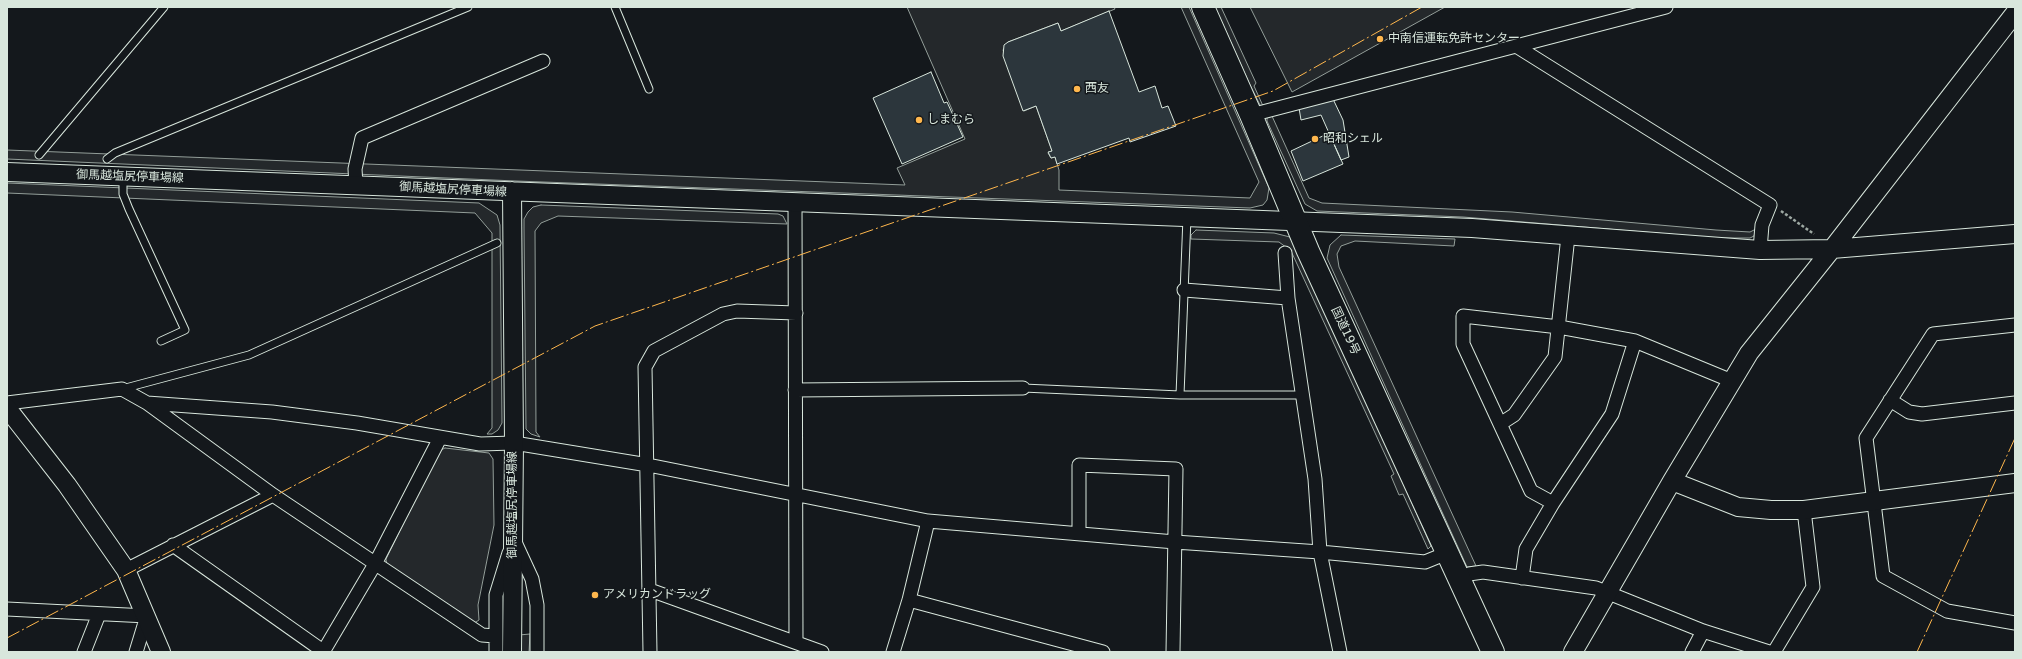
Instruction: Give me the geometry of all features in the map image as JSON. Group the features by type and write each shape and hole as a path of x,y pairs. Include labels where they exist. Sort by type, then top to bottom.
{"highway":[{"name":"国道19号","path":"1203,7 1296,221 1493,652"}],"street":[{"path":"1251,115 1666,7"},
{"path":"1573,652 1672,481 1749,353 1832,249 2015,13"},
{"path":"1516,46 1770,204 1762,225 1760,250"},
{"path":"356,185 355,169 362,138 543,61"},
{"name":"御馬越塩尻停車場線","path":"7,172 512,191 514,443 512,652"},
{"path":"512,191 1023,212 1187,216 1472,228 1760,250 1832,249 2015,234"},
{"path":"795,202 796,642"},
{"path":"1500,424 1514,415 1556,357 1568,236"},
{"path":"1285,253 1288,298 1315,479 1320,552 1340,652"},
{"path":"1184,290 1288,298"},
{"path":"650,652 648,465 645,367 654,351 723,314 737,310 796,312"},
{"path":"1552,503 1531,491 1463,344 1463,316 1558,327 1635,341 1732,381"},
{"path":"2015,325 1933,334 1866,438 1883,576 1947,611 2015,623"},
{"path":"1522,578 1526,548 1552,503 1612,414 1635,341"},
{"path":"795,390 1023,388"},
{"path":"7,403 122,389 147,403 273,495 482,635 495,636"},
{"path":"1890,400 1908,412 1922,414 2015,403"},
{"path":"147,403 280,413 357,423 480,444 514,443 648,465 796,496 928,521 1175,542 1320,552 1425,562 1447,553"},
{"path":"7,408 67,484 126,570 147,616 161,652"},
{"path":"173,546 323,651 375,564 440,438"},
{"path":"1079,534 1079,465 1176,469 1173,652"},
{"path":"1672,481 1738,507 1771,510 1804,510 2015,483"},
{"path":"126,570 273,495"},
{"path":"1774,652 1813,587 1804,510"},
{"path":"893,652 909,600 928,521"},
{"path":"496,652 496,595 514,538"},
{"path":"514,538 532,579 537,605 537,652"},
{"path":"1458,578 1469,574 1483,572 1596,588 1703,631 1769,652"},
{"path":"650,590 822,652"},
{"path":"909,600 1103,652"},
{"path":"7,609 147,616"},
{"path":"84,652 99,614"},
{"path":"136,652 147,616"},
{"path":"1692,652 1703,631"}],"lane":[{"path":"39,155 164,7"},
{"path":"107,159 115,153 468,7"},
{"path":"615,7 649,89"},
{"path":"123,177 123,194 129,209 186,330 161,341"},
{"path":"1180,395 1187,216"},
{"path":"122,389 249,355 496,243"},
{"path":"1023,388 1180,395 1303,395"}],"path":[{"path":"1770,204 1813,231 1816,236"}],"shaded area":[{"path":"907,7 1114,7 1115,9 1061,31 1058,23 1008,42 1003,50 1024,111 1036,106 1052,151 1048,153 1051,158 1055,157 1059,170 1059,190 1250,198 1259,182 1181,7 1189,7 1269,188 1267,200 1263,205 1250,208 516,181 7,159 7,150 905,185 897,168 965,139"},
{"path":"1215,7 1221,7 1256,83 1254,86 1263,106 1261,107 1250,85"},
{"path":"1250,7 1445,7 1292,92"},
{"path":"1272,116 1309,198 1322,203 1512,212 1716,230 1750,232 1756,229 1754,236 1750,238 1716,238 1463,217 1317,211 1305,204 1267,121 1267,118"},
{"path":"7,183 479,203 497,215 500,225 502,423 498,430 492,434 487,434 492,428 492,233 475,213 7,193"},
{"path":"541,205 778,214 783,216 787,224 558,216 541,223 535,231 536,432 540,437 531,434 526,429 524,219 533,207"},
{"path":"1196,230 1274,233 1290,237 1362,391 1431,546 1428,549 1403,494 1399,495 1391,476 1394,474 1291,251 1279,242 1191,239 1191,235"},
{"path":"1341,235 1455,239 1454,246 1355,241 1341,246 1337,254 1339,267 1476,566 1467,567 1327,258 1330,245"},
{"path":"445,448 489,453 493,459 494,525 478,605 479,620 473,624 387,566 386,559 439,451"},
{"path":"530,634 529,652 519,652 519,635"}],"building":[{"name":"西友","path":"1109,11 1139,92 1155,86 1162,108 1168,106 1176,126 1130,142 1129,138 1057,164 1055,157 1051,158 1048,152 1052,151 1036,106 1023,111 1003,56 1004,45 1008,42 1058,23 1061,31"},
{"name":"しまむら","path":"931,72 944,103 947,102 963,137 902,164 873,98"},
{"path":"1333,99 1343,120 1349,157 1341,160 1321,115 1301,120 1299,108"},
{"path":"1329,133 1343,164 1303,181 1291,151"}],"power":[{"path":"7,638 595,326 1273,91 1422,7"},
{"path":"1917,652 2015,438"}],"place":[{"name":"中南信運転免許センター","path":"1380,39"},
{"name":"西友","path":"1077,89"},
{"name":"しまむら","path":"919,120"},
{"name":"昭和シェル","path":"1315,139"},
{"name":"アメリカンドラッグ","path":"595,595"}]}
